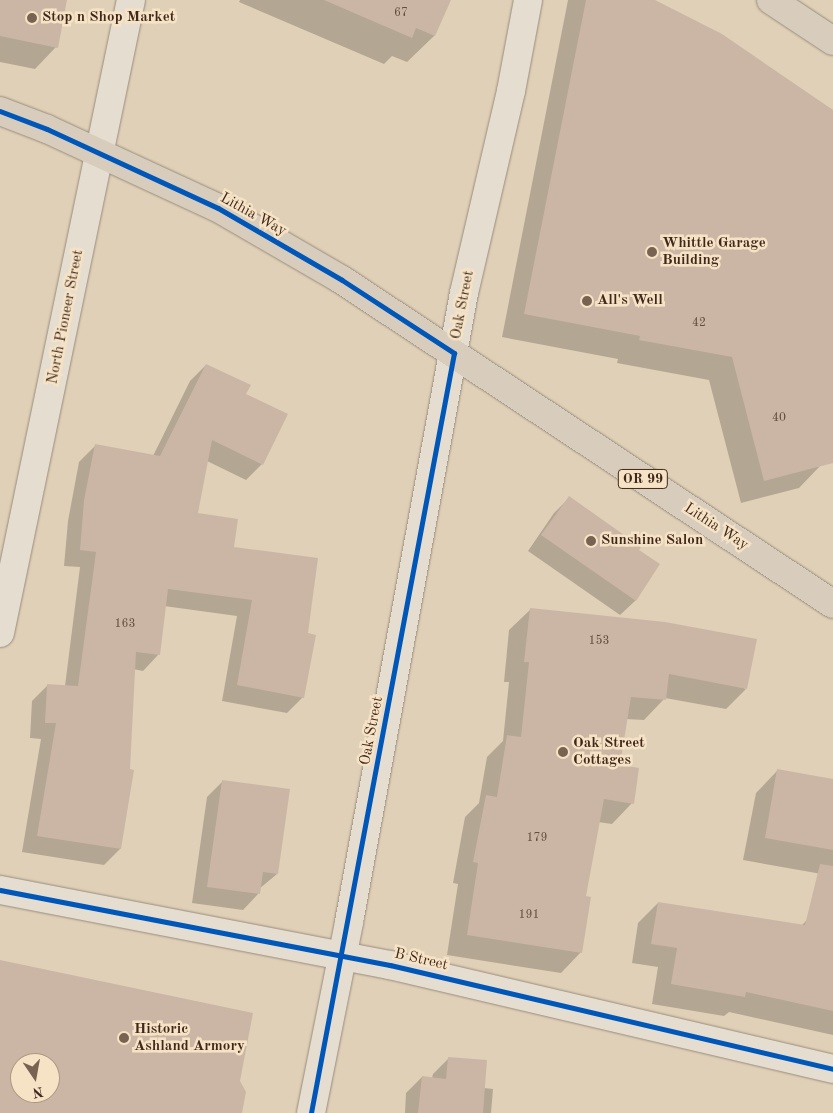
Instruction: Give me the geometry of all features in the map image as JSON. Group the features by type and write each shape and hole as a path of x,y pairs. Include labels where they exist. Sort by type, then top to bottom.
{"main road":[{"path":"771,0 833,41"},
{"name":"Lithia Way","path":"0,111 47,129 218,208 342,280 833,604"}],"street":[{"name":"North Pioneer Street","path":"0,633 132,0"},
{"name":"Oak Street","path":"311,1113 464,294 511,91 528,0"},
{"name":"B Street","path":"0,890 342,955 833,1069"}],"building":[{"name":"Stop n Shop Market","path":"0,0 67,0 58,48 0,36"},
{"path":"324,0 451,0 435,36 416,28 412,38"},
{"path":"586,0 655,0 722,34 833,110 833,463 764,481 732,357 639,340 640,336 524,314"},
{"path":"206,364 251,385 246,394 288,414 263,465 212,440 198,513 238,519 234,547 318,558 308,633 316,635 304,698 237,685 252,600 168,589 160,655 136,652 130,769 134,770 121,849 37,836 56,723 45,723 47,684 78,686 96,552 80,550 84,500 95,444 160,456"},
{"name":"Sunshine Salon","path":"569,496 641,547 639,550 660,564 636,601 541,535"},
{"path":"530,608 665,622 757,639 747,689 669,674 666,700 631,697 620,765 639,768 634,804 604,799 586,896 591,897 582,953 467,935 478,863 473,862 486,795 497,797 507,735 521,737 529,662 524,662"},
{"path":"777,769 833,779 833,850 765,838"},
{"path":"222,780 290,789 278,874 263,872 260,894 207,887"},
{"path":"820,864 833,866 833,1011 746,992 745,997 671,984 677,948 651,944 658,902 805,925"},
{"name":"Historic Ashland Armory","path":"0,960 253,1013 240,1081 246,1092 242,1113 0,1113"},
{"path":"448,1057 487,1060 483,1113 418,1113 422,1076 446,1079"}],"cycle path":[{"path":"0,111 47,129 218,208 342,280 454,353 311,1113"},
{"path":"0,890 390,965 833,1069"}],"place":[{"name":"Stop n Shop Market","path":"32,18"},
{"name":"Whittle Garage Building","path":"652,252"},
{"name":"All's Well","path":"587,301"},
{"name":"Sunshine Salon","path":"591,541"},
{"name":"Oak Street Cottages","path":"563,752"},
{"name":"Historic Ashland Armory","path":"124,1038"}]}
